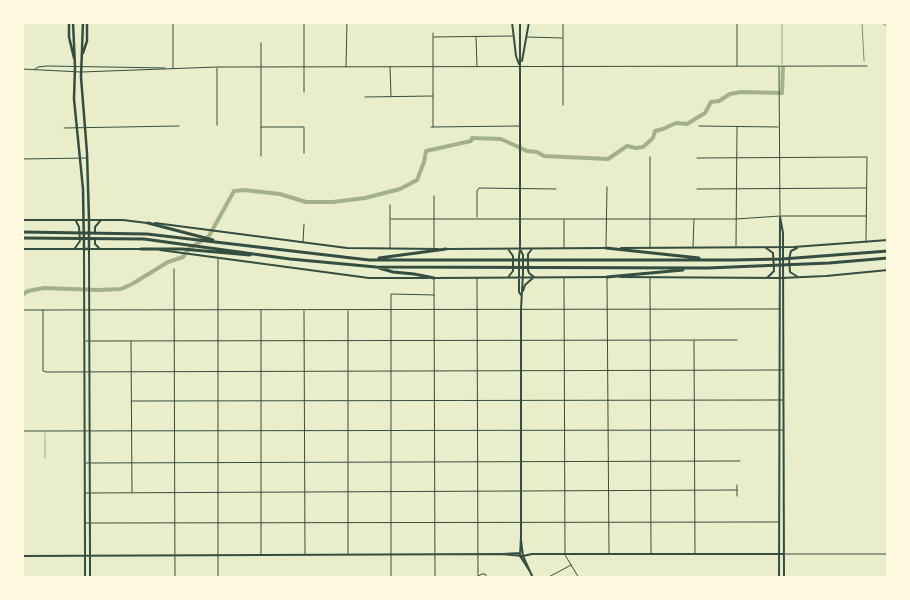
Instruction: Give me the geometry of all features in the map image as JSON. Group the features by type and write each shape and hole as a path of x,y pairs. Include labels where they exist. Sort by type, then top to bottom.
{"highway":[{"path":"148,223 193,238"},
{"path":"22,232 70,233 144,239 290,258"},
{"path":"22,238 70,238 147,234 369,260 733,260 831,256 888,251"},
{"path":"606,248 714,260"},
{"path":"141,249 199,250 376,267 708,268 829,263 888,258"},
{"path":"369,260 446,249"},
{"path":"376,267 393,272 434,278"},
{"path":"607,277 708,268"}],"main road":[{"path":"69,22 69,37 75,60"},
{"path":"512,22 516,56 520,66"},
{"path":"520,22 521,277 519,292 521,295 521,554 533,578"},
{"path":"520,66 529,22"},
{"path":"73,23 76,67 74,99 84,220 85,578"},
{"path":"84,23 81,72 86,128 89,220 90,578"},
{"path":"780,216 778,247 780,578"},
{"path":"780,216 783,247 784,578"},
{"path":"22,220 101,220 148,223 347,248 764,248 888,240"},
{"path":"73,249 80,241 79,224 75,220"},
{"path":"101,220 95,227 94,242 101,249"},
{"path":"799,247 791,251 789,259 790,272 799,277"},
{"path":"764,248 770,250 773,256 774,271 767,278"},
{"path":"22,249 141,249 369,278 783,278 888,270"},
{"path":"508,249 513,256 513,271 508,277"},
{"path":"532,249 528,254 528,270 529,274 534,277"},
{"path":"521,295 525,285 534,277"},
{"path":"84,279 89,280"},
{"path":"84,401 90,401"},
{"path":"779,461 784,462"},
{"path":"779,481 784,481"},
{"path":"85,538 90,538"},
{"path":"22,556 784,554"}],"street":[{"path":"173,22 174,68"},
{"path":"304,22 304,92"},
{"path":"346,67 347,22"},
{"path":"563,22 563,105"},
{"path":"736,22 737,66"},
{"path":"433,33 432,126 520,126"},
{"path":"476,36 477,66"},
{"path":"433,37 513,36"},
{"path":"527,37 563,38"},
{"path":"261,43 261,156"},
{"path":"779,66 780,216"},
{"path":"34,69 37,71 81,72 217,67 867,66"},
{"path":"22,69 38,67 166,68"},
{"path":"217,67 217,125"},
{"path":"390,67 391,97"},
{"path":"365,97 433,96"},
{"path":"64,128 179,126"},
{"path":"699,126 780,127"},
{"path":"260,127 304,127 304,153"},
{"path":"736,248 737,127"},
{"path":"650,157 650,248"},
{"path":"697,158 867,157 866,242"},
{"path":"22,159 87,158"},
{"path":"606,248 608,219 607,187"},
{"path":"696,189 866,188"},
{"path":"477,218 478,189 556,189"},
{"path":"434,196 434,248"},
{"path":"390,205 390,248"},
{"path":"391,219 736,219 780,216 866,216"},
{"path":"693,248 694,218"},
{"path":"564,219 564,249"},
{"path":"304,224 304,243"},
{"path":"218,258 218,578"},
{"path":"174,269 175,578"},
{"path":"564,277 565,555 579,578"},
{"path":"607,277 609,554"},
{"path":"650,277 651,555"},
{"path":"434,278 435,578"},
{"path":"477,278 477,577 485,574 488,578"},
{"path":"391,578 392,294 434,295"},
{"path":"22,310 783,309"},
{"path":"43,310 43,371 783,370"},
{"path":"261,310 261,555"},
{"path":"304,310 305,555"},
{"path":"348,310 348,555"},
{"path":"694,340 694,554"},
{"path":"84,341 737,340"},
{"path":"131,341 132,493"},
{"path":"132,401 783,400"},
{"path":"22,431 783,430"},
{"path":"85,463 740,461"},
{"path":"737,485 737,496"},
{"path":"85,493 521,493 737,490"},
{"path":"85,522 780,522"},
{"path":"784,554 888,554"},
{"path":"547,578 572,565"}],"waterway":[{"path":"782,22 782,64"},
{"path":"22,295 28,291 44,288 121,289 132,284 168,262 183,257 189,249 209,236 234,191 244,190 280,194 306,202 333,202 365,198 400,189 417,180 426,151 471,141 472,138 501,139 527,151 537,152 544,156 608,159 627,146 643,147 653,138 655,131 676,123 687,124 705,113 711,102 719,101 730,94 741,92 782,93 783,68"},
{"path":"45,433 45,458"}],"railway":[{"path":"862,22 864,61"},
{"path":"880,22 888,27"}]}
